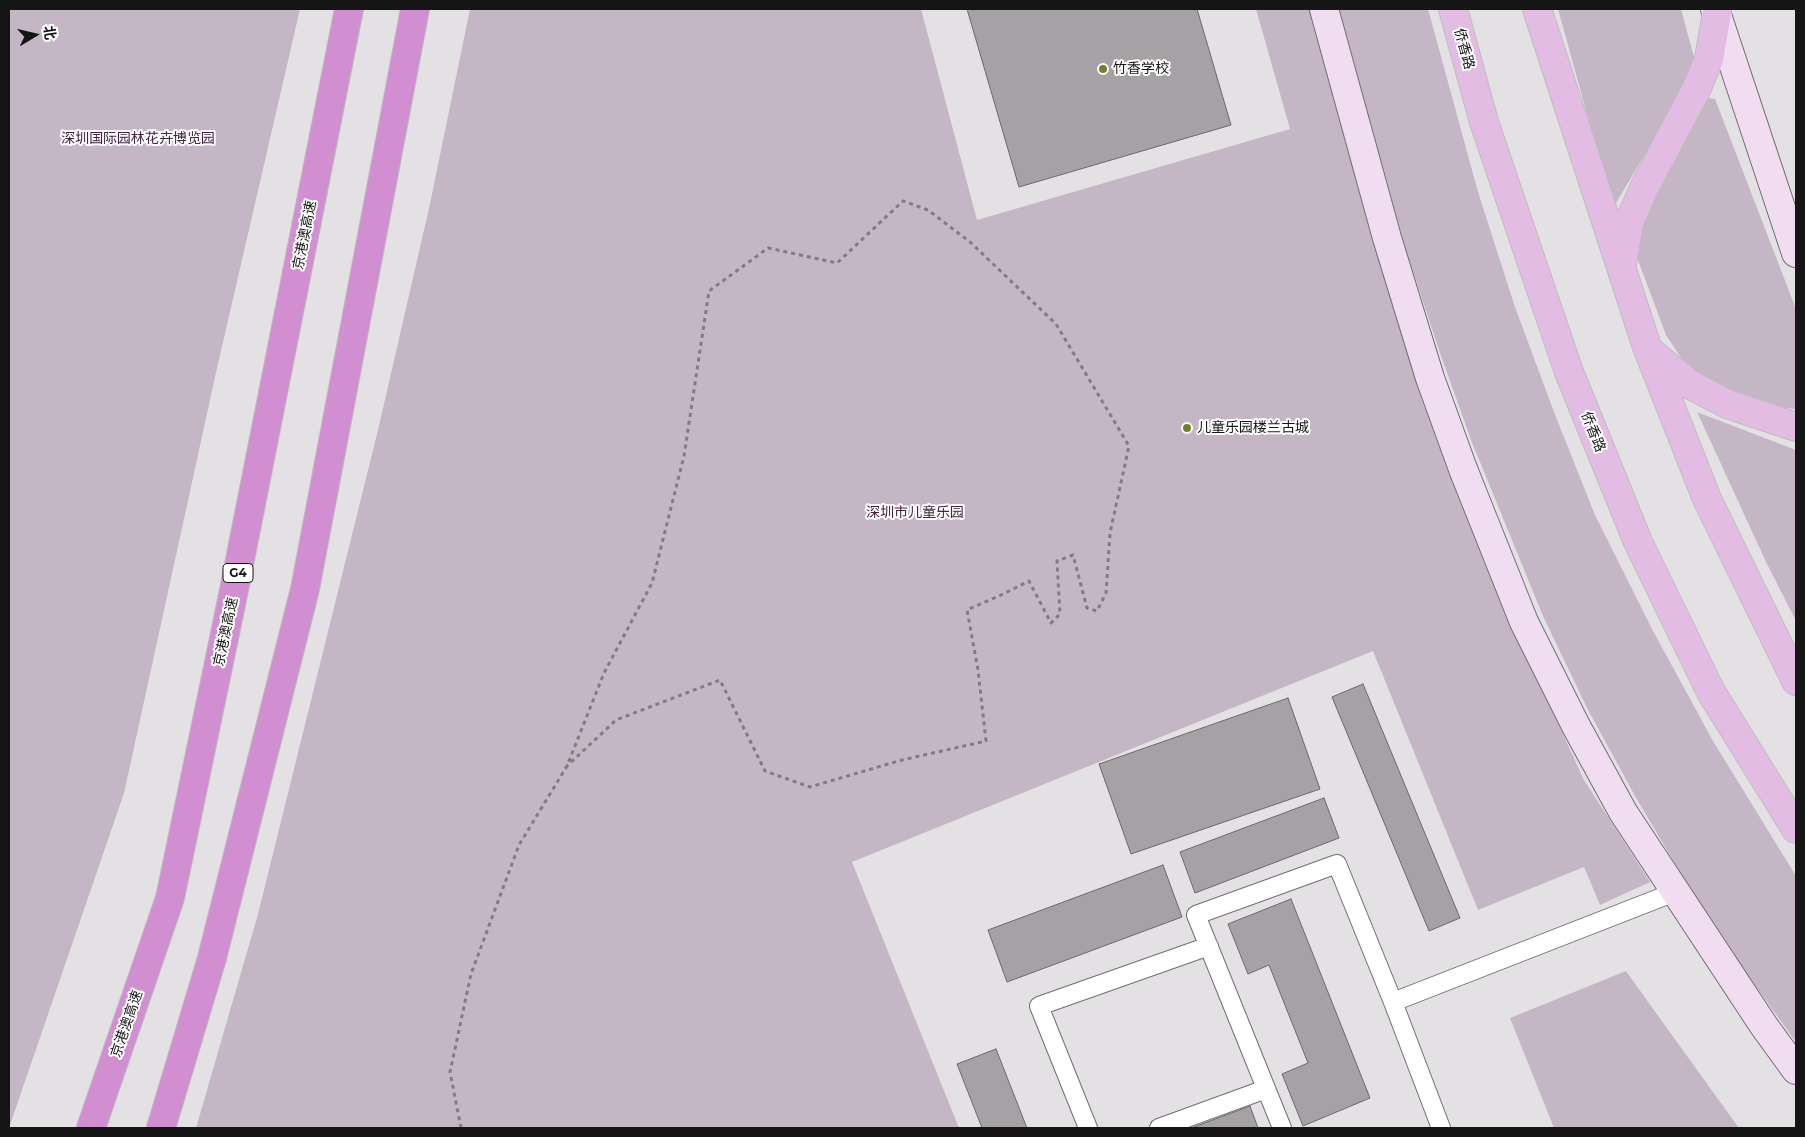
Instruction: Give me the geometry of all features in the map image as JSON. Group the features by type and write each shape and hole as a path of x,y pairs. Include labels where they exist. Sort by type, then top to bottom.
{"highway":[{"name":"京港澳高速","path":"91,1128 170,898 233,595 350,9"},
{"path":"161,1128 212,958 305,589 415,9"}],"main road":[{"path":"1324,9 1384,228 1430,378 1463,469 1520,613 1576,726 1623,812 1764,1026 1796,1070"},
{"name":"侨香路","path":"1453,9 1484,122 1569,372 1638,542 1711,692 1796,829"},
{"path":"1537,9 1647,347 1707,499 1796,681"},
{"path":"1621,268 1630,222 1645,186 1696,90 1709,58 1716,11"},
{"path":"1716,11 1796,253"},
{"path":"1647,347 1688,384 1727,404 1796,427"}],"lane":[{"path":"1282,1128 1196,915 1337,864 1393,1002 1436,1127"},
{"path":"1393,1002 1675,892"},
{"path":"1088,1128 1039,1006 1209,946"},
{"path":"1159,1128 1266,1089"}],"path":[{"path":"461,1128 450,1072 471,974 519,845 567,766 604,672 652,582 684,456 709,292 768,248 837,263 903,202 928,210 970,242 1056,324 1129,446 1110,533 1106,593 1097,611 1087,608 1073,555 1057,561 1060,614 1051,623 1029,581 967,610 978,670 986,741 902,760 810,787 765,771 720,680 616,720 567,766"}],"green space":[{"name":"深圳国际园林花卉博览园","path":"9,9 300,9 217,368 124,793 9,1128"},
{"name":"深圳市儿童乐园","path":"470,9 921,9 977,220 1290,129 1256,9 1313,9 1414,362 1484,562 1584,780 1650,882 1600,905 1584,867 1478,910 1373,651 852,862 959,1128 196,1128 258,914 378,430 430,204"},
{"path":"1338,9 1428,9 1478,192 1515,307 1595,515 1652,629 1713,741 1796,876 1796,1042 1746,973 1687,884 1635,796 1587,708 1543,616 1471,440 1439,350 1408,256"},
{"path":"1558,9 1681,9 1695,61 1681,94 1613,208"},
{"path":"1708,98 1715,99 1796,309 1796,409 1774,407 1744,399 1689,370 1666,335 1636,255 1642,225 1680,140"},
{"path":"1697,412 1796,450 1796,621 1767,564"},
{"path":"1626,971 1739,1128 1554,1128 1510,1018"}],"building":[{"name":"竹香学校","path":"967,9 1197,9 1231,125 1019,187"},
{"path":"1363,684 1460,918 1429,931 1332,697"},
{"path":"1288,698 1320,789 1131,854 1099,764"},
{"path":"1324,798 1339,838 1195,893 1180,852"},
{"path":"1163,865 1182,917 1007,982 988,930"},
{"path":"1291,899 1370,1098 1303,1126 1282,1074 1308,1063 1269,965 1248,974 1228,924"},
{"path":"996,1049 1027,1128 982,1128 957,1064"},
{"path":"1250,1106 1258,1128 1191,1128"}],"place":[{"name":"竹香学校","path":"1103,69"},
{"name":"儿童乐园楼兰古城","path":"1187,428"}]}
